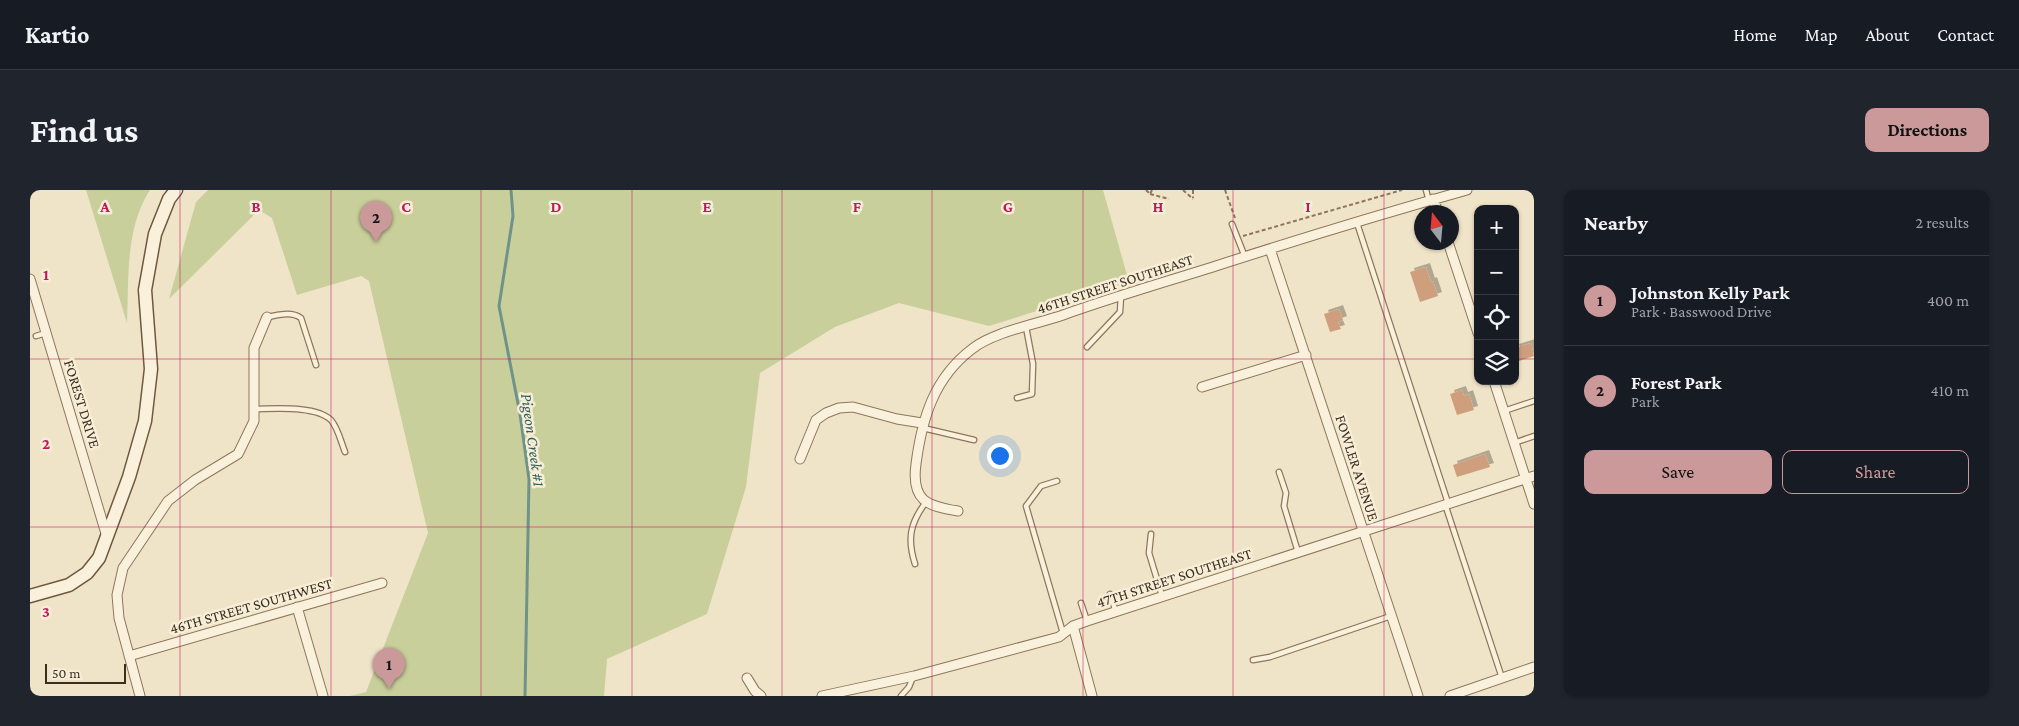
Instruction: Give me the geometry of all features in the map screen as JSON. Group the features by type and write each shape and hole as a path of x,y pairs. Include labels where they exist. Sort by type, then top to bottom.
{"main road":[{"path":"30,596 69,585 87,573 100,558 129,477 144,421 151,368 145,290 154,234 169,199 176,190"}],"street":[{"name":"46TH STREET SOUTHEAST","path":"926,502 921,499 916,486 915,468 922,425 936,391 953,365 974,347 987,340 1121,296 1468,190"},
{"path":"1431,200 1434,205"},
{"name":"FOWLER AVENUE","path":"1270,249 1418,696"},
{"path":"1451,250 1474,322"},
{"name":"FOREST DRIVE","path":"30,279 107,537"},
{"path":"140,696 119,618 117,595 123,568 168,501 195,480 238,454 254,421 254,348 268,316"},
{"path":"1202,387 1306,355"},
{"path":"1495,385 1514,443 1530,477 1534,504"},
{"path":"800,459 816,420 826,413 840,408 853,407 922,425"},
{"name":"47TH STREET SOUTHEAST","path":"822,696 914,676 1059,637 1073,626 1087,621 1362,530 1530,477"},
{"path":"926,502 935,507 958,512"},
{"name":"46TH STREET SOUTHWEST","path":"129,656 382,583"},
{"path":"297,607 323,696"},
{"path":"1073,626 1092,696"},
{"path":"1450,696 1534,667"},
{"path":"747,678 754,691 761,696"}],"lane":[{"path":"1426,190 1431,200"},
{"path":"1234,221 1245,257"},
{"path":"1357,223 1502,678"},
{"path":"1087,347 1120,312 1121,296"},
{"path":"268,316 288,313 296,314 301,318 316,365"},
{"path":"1017,398 1032,394 1033,364 1026,327"},
{"path":"36,336 46,333"},
{"path":"1504,411 1534,401"},
{"path":"254,409 312,411 324,415 331,420 345,452"},
{"path":"922,425 974,440"},
{"path":"1514,443 1534,436"},
{"path":"1279,472 1286,493 1284,506 1298,552"},
{"path":"1057,481 1041,486 1026,506 1062,633"},
{"path":"915,564 910,547 911,531 918,513 926,502"},
{"path":"1152,534 1149,553 1162,596"},
{"path":"1110,594 1116,612"},
{"path":"1082,603 1087,621"},
{"path":"1253,660 1270,657 1391,616"},
{"path":"901,696 909,687 914,676"}],"path":[{"path":"1146,190 1150,194 1169,199"},
{"path":"1150,194 1152,190"},
{"path":"1183,190 1193,199 1193,190"},
{"path":"1226,190 1234,221"},
{"path":"1241,237 1402,190"}],"green space":[{"path":"86,190 150,190 142,205 132,237 127,323"},
{"path":"208,190 1103,190 1129,282 989,326 899,303 835,327 760,373 746,487 707,614 607,659 604,696 350,696 366,692 428,533 369,281 361,276 297,295 272,218 259,210 169,299 196,202"}],"building":[{"path":"1426,267 1438,296 1420,302 1410,272"},
{"path":"1339,309 1343,320 1338,322 1341,329 1330,332 1324,314"},
{"path":"1531,343 1534,356 1519,361 1519,347"},
{"path":"1462,390 1464,396 1469,394 1474,410 1457,415 1450,394"},
{"path":"1485,454 1490,467 1457,477 1453,465"}],"waterway":[{"name":"Pigeon Creek #1","path":"511,190 513,216 499,306 520,414 529,479 525,696"}],"place":[{"name":"Forest Park","path":"376,242"},
{"name":"Johnston Kelly Park","path":"389,689"}]}
